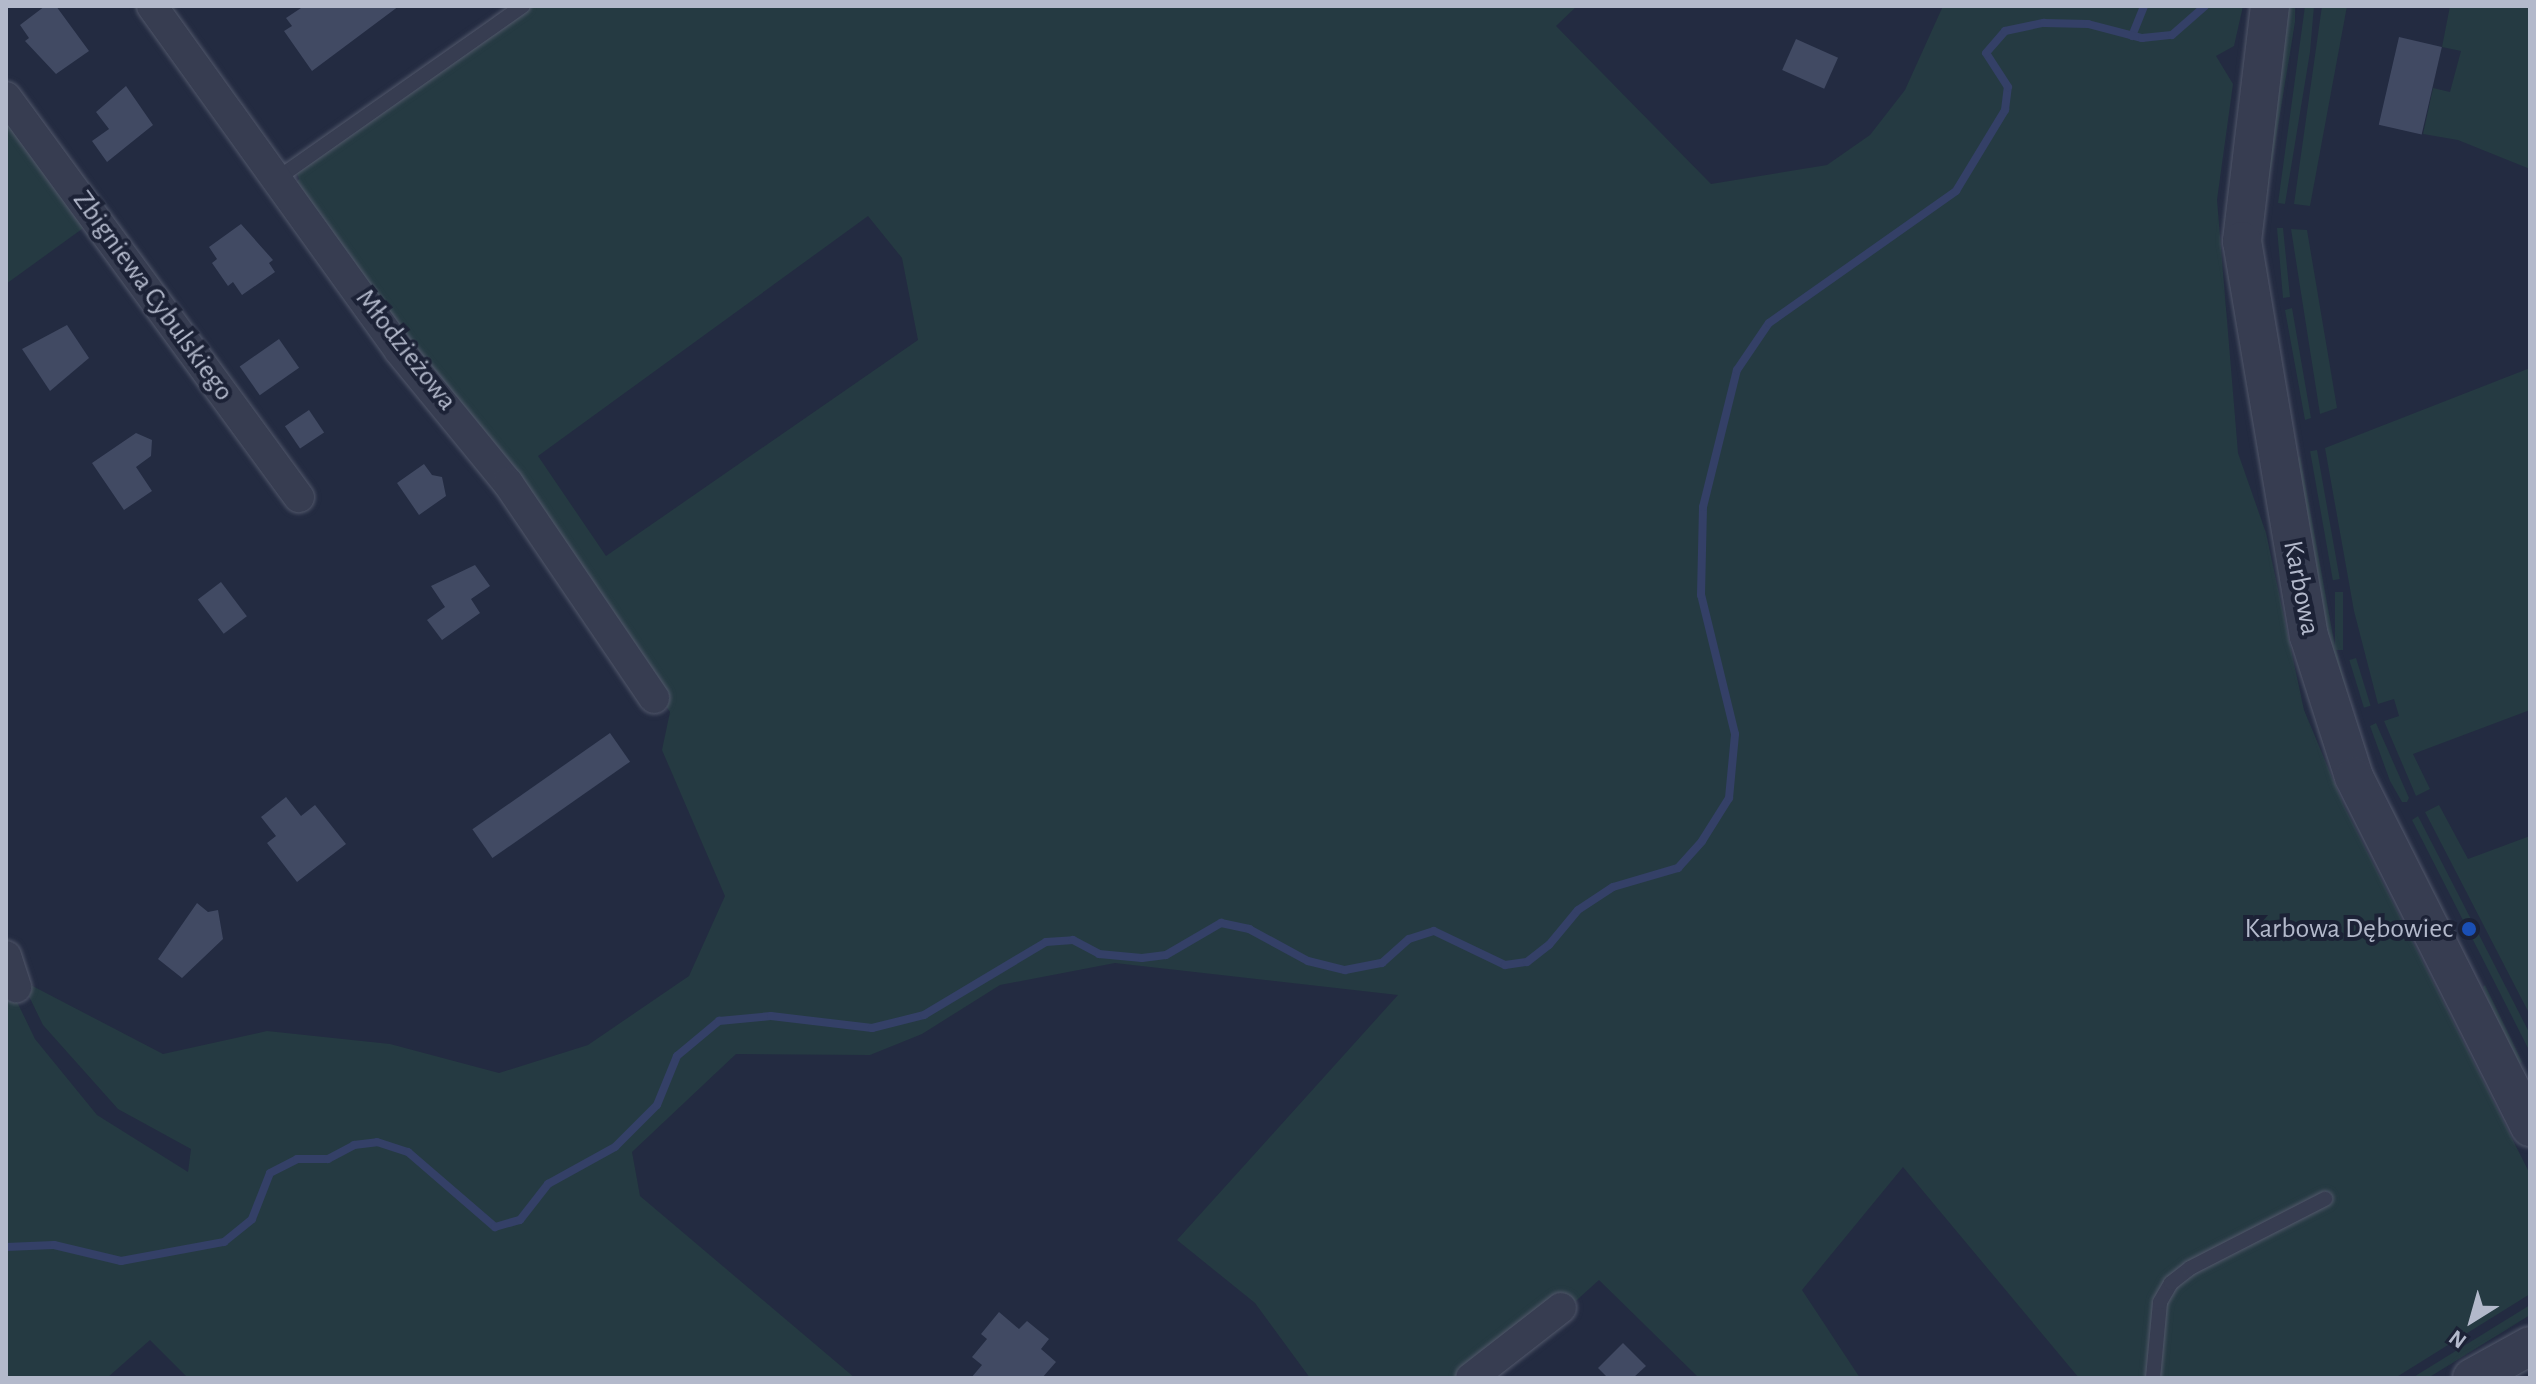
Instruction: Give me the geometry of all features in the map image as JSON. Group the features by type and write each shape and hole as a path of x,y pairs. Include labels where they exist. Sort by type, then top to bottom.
{"street":[{"name":"Młodzieżowa","path":"152,6 399,350 508,483 654,698"},
{"name":"Karbowa","path":"2270,6 2242,241 2309,636 2354,777 2530,1127"},
{"name":"Zbigniewa Cybulskiego","path":"6,97 299,497"},
{"path":"6,956 16,987"},
{"path":"1471,1378 1561,1308"},
{"path":"2472,1378 2530,1346"}],"lane":[{"path":"278,178 523,6"},
{"path":"2153,1378 2160,1302 2171,1283 2325,1199"}],"shaded area":[{"path":"533,6 1577,6 1556,26 1711,184 1827,165 1870,135 1905,90 1943,6 2243,6 2234,46 2216,56 2233,84 2217,200 2238,453 2266,533 2304,710 2344,806 2530,1174 2530,1294 2395,1378 2079,1378 1903,1167 1802,1290 1860,1378 1699,1378 1599,1280 1568,1308 1462,1378 1310,1378 1255,1303 1177,1240 1398,995 1115,963 1000,985 922,1034 870,1055 736,1054 632,1152 640,1196 855,1378 188,1378 150,1340 107,1378 6,1378 6,979 35,1039 97,1115 188,1172 191,1149 118,1109 43,1025 21,980 163,1054 267,1031 390,1044 499,1073 588,1045 689,976 725,896 662,750 670,712 514,478 292,188 299,179 297,173","holes":["868,216 902,258 918,340 606,556 538,456"]},
{"path":"2285,6 2295,6 2295,22 2266,199 2261,194"},
{"path":"2305,6 2314,6 2310,52 2285,204 2278,203"},
{"path":"2322,6 2347,6 2310,206 2294,204"},
{"path":"2450,6 2530,6 2530,169 2458,140 2423,134 2433,88 2450,92 2461,51 2442,47"},
{"path":"6,110 93,221 6,284"},
{"path":"2277,228 2283,228 2290,297 2283,298"},
{"path":"2291,229 2307,230 2337,408 2320,414"},
{"path":"2292,308 2311,418 2305,420 2285,310"},
{"path":"2530,368 2530,710 2413,754 2430,789 2416,796 2384,721 2399,716 2394,699 2378,704 2354,611 2325,448"},
{"path":"2317,450 2340,579 2333,580 2310,451"},
{"path":"2300,456 2334,641 2352,711 2344,714 2294,464"},
{"path":"2335,592 2343,592 2343,650 2335,650"},
{"path":"2356,658 2371,706 2364,708 2349,660"},
{"path":"2376,723 2409,798 2407,802 2402,802 2390,781 2370,726"},
{"path":"2439,805 2468,859 2530,836 2530,1015 2425,812"},
{"path":"2418,816 2530,1034 2530,1052 2412,820"},
{"path":"2485,985 2522,1062 2514,1066 2483,987"},
{"path":"2530,1305 2530,1315 2428,1378 2412,1378"}],"building":[{"path":"45,6 56,6 89,51 56,74 25,41 29,38 20,25"},
{"path":"304,6 399,6 312,71 284,31 292,26 286,18"},
{"path":"2399,37 2442,47 2422,135 2379,125"},
{"path":"1796,39 1838,58 1824,89 1782,70"},
{"path":"126,86 153,125 107,162 92,141 109,129 96,112"},
{"path":"241,224 273,260 269,263 275,272 242,295 233,282 228,286 212,263 217,259 209,247"},
{"path":"67,325 89,358 50,391 22,349"},
{"path":"279,339 299,368 260,395 240,367"},
{"path":"309,410 324,432 300,449 285,426"},
{"path":"136,433 152,440 151,456 136,467 152,491 124,510 92,463"},
{"path":"424,464 432,475 442,477 446,496 419,515 397,483"},
{"path":"475,565 490,586 471,599 480,613 442,640 427,620 445,607 431,586"},
{"path":"221,582 247,616 224,634 198,599"},
{"path":"610,733 630,762 492,858 472,829"},
{"path":"286,797 301,816 315,805 346,844 297,882 267,843 276,836 261,817"},
{"path":"197,903 208,912 218,910 223,939 182,978 158,959"},
{"path":"999,1312 1019,1329 1027,1321 1049,1339 1041,1349 1056,1362 1042,1378 971,1378 982,1365 972,1357 987,1339 981,1334"},
{"path":"1623,1343 1646,1366 1633,1378 1608,1378 1598,1368"}],"waterway":[{"path":"2132,36 2144,6"},
{"path":"6,1247 54,1245 121,1261 224,1242 252,1219 270,1173 297,1159 328,1159 354,1145 377,1142 408,1152 495,1227 520,1220 548,1184 615,1147 657,1105 677,1056 719,1021 771,1016 872,1028 924,1015 1046,942 1073,940 1099,954 1142,958 1166,955 1221,923 1249,929 1308,961 1345,970 1382,963 1409,939 1434,931 1505,965 1527,962 1549,945 1578,910 1613,887 1678,868 1702,841 1729,798 1735,734 1701,595 1703,507 1737,370 1769,323 1956,191 2005,110 2008,87 1986,53 2005,31 2044,23 2088,24 2142,38 2172,35 2205,6"}],"place":[{"name":"Karbowa Dębowiec","path":"2469,929"}]}
